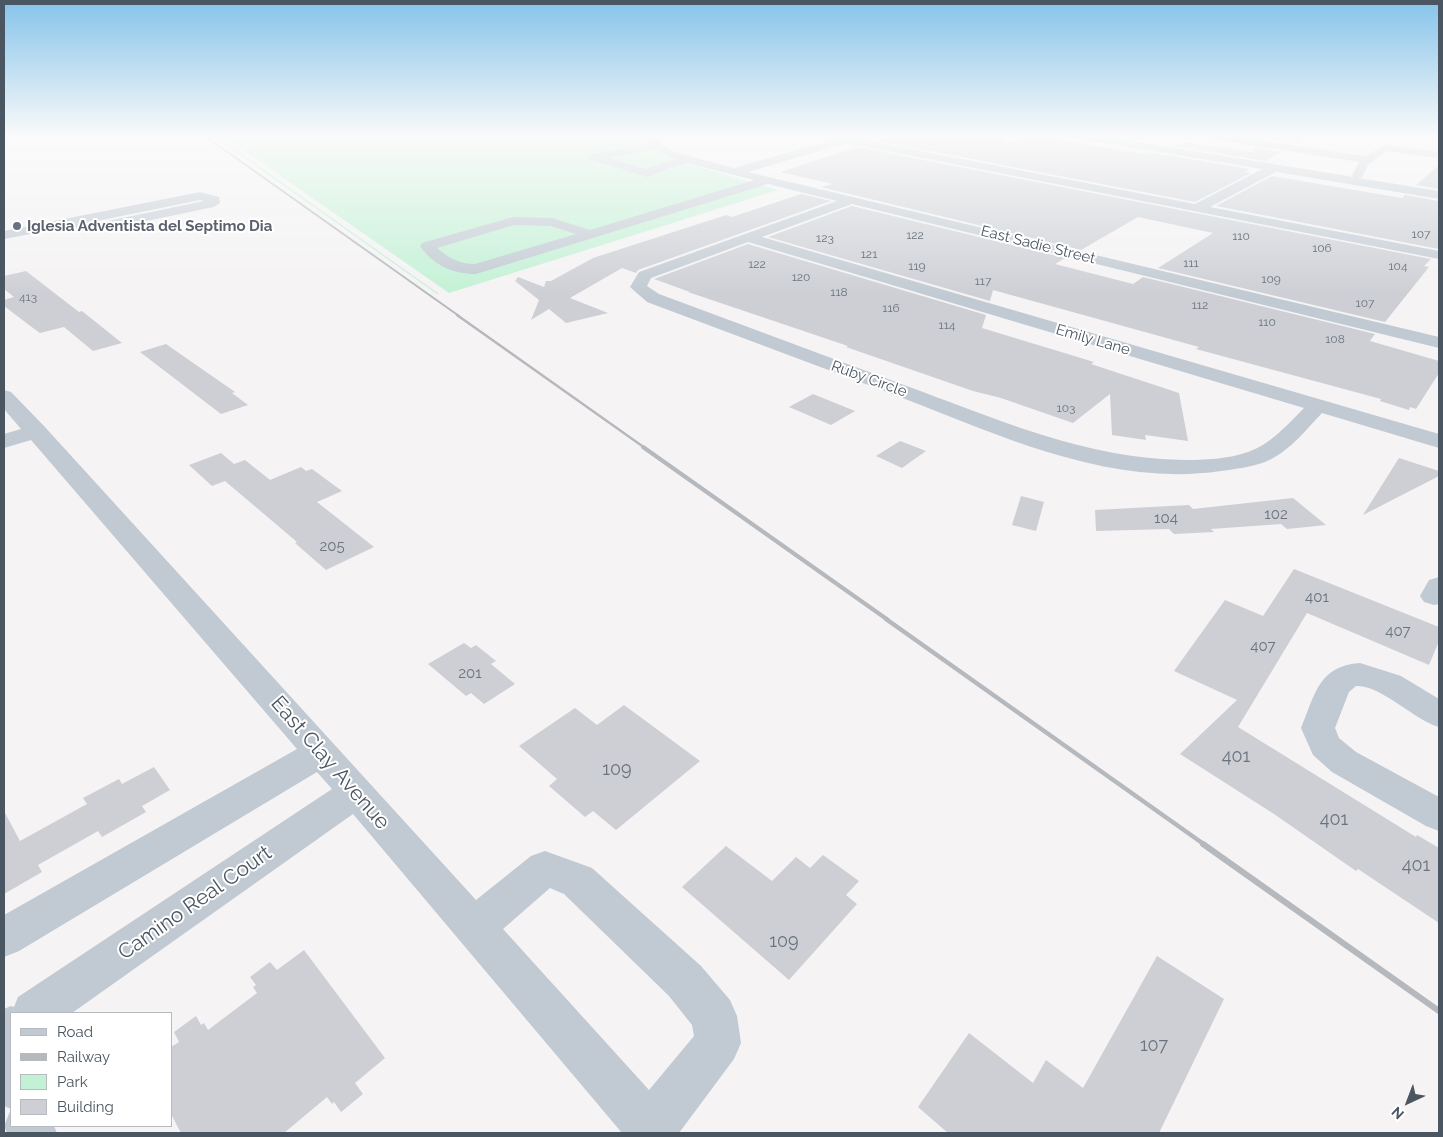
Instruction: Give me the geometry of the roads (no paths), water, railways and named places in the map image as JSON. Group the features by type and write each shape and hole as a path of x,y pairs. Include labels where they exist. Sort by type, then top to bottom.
{"street":[{"path":"590,234 566,225 541,220 513,220 427,246 442,260 462,269 476,269 740,189"},
{"name":"East Sadie Street","path":"807,189 1439,342"},
{"path":"1109,189 1439,254"},
{"path":"1199,207 1234,189"},
{"path":"1401,189 1439,195"},
{"path":"4,235 73,221 200,196 214,200 214,203 103,226 87,228 73,221"},
{"name":"Ruby Circle","path":"851,200 645,275 638,287 653,298 1039,442 1108,461 1184,468 1248,460 1280,445 1317,406"},
{"path":"528,236 582,220"},
{"name":"Emily Lane","path":"746,237 1439,441"},
{"path":"442,260 461,255"},
{"name":"East Clay Avenue","path":"4,396 321,752 652,1131"},
{"path":"4,441 36,431"},
{"path":"1439,715 1393,686 1369,676 1351,674 1340,681 1318,728 1325,746 1344,762 1439,815"},
{"path":"4,937 321,752"},
{"name":"Camino Real Court","path":"35,1012 356,792"},
{"path":"474,927 545,868 578,881 691,988 714,1016 718,1043 652,1131"},
{"path":"4,1068 10,1083"}],"railway":[{"path":"280,189 459,316"},
{"path":"457,315 645,448"},
{"path":"643,447 888,620"},
{"path":"886,619 1205,845"},
{"path":"1203,844 1439,1011"}],"place":[{"name":"Iglesia Adventista del Septimo Dia","path":"17,226"}]}
